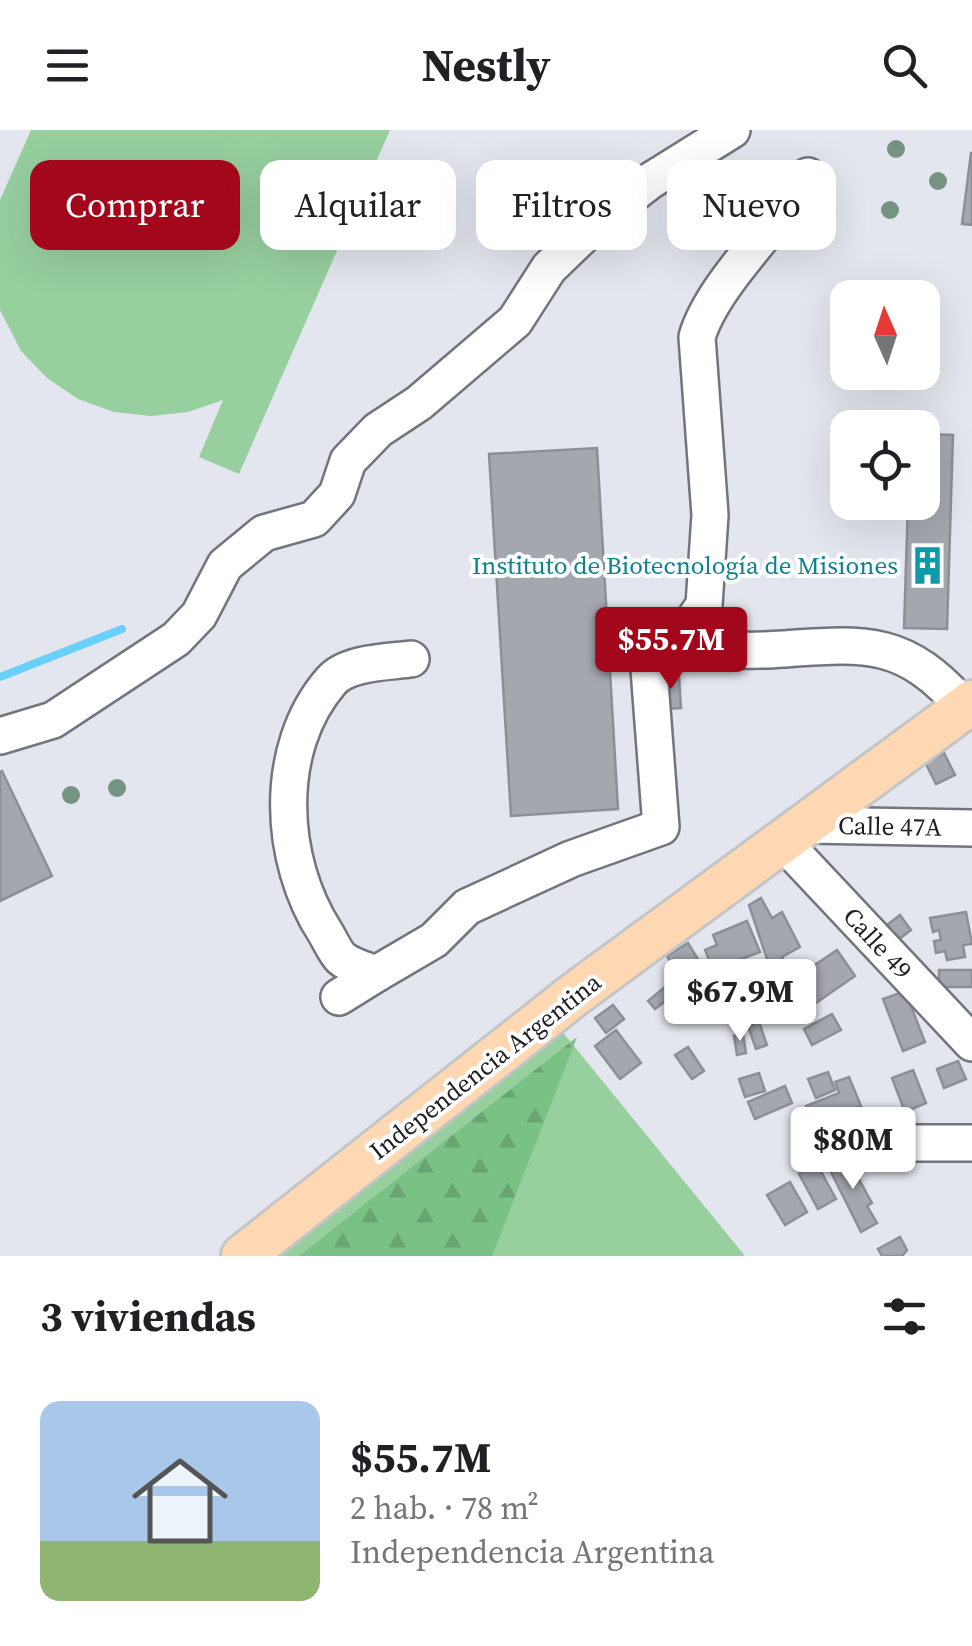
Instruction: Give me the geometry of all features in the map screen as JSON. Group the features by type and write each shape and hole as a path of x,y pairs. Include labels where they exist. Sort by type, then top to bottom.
{"main road":[{"name":"Independencia Argentina","path":"243,1256 575,994 968,705"}],"street":[{"path":"0,736 53,720 176,639 199,615 225,565 264,533 314,518 337,494 348,461 515,321 549,268 596,224 650,182 732,130"},
{"path":"339,997 434,940 467,907 571,859 661,827 649,670 673,650 704,605 710,516 697,337 704,312 755,250"},
{"path":"673,650 869,645 904,656 968,705"},
{"path":"376,974 342,959 312,912 288,842 290,791 302,730 333,678 366,665 411,659"},
{"name":"Calle 47A","path":"796,834 972,828"},
{"name":"Calle 49","path":"796,834 972,1043"},
{"path":"819,1143 972,1143"}],"green space":[{"path":"31,130 390,130 377,160 260,160 260,250 337,250 239,474 199,457 223,400 188,412 151,416 114,412 78,399 47,378 21,351 0,310 0,200"},
{"path":"556,1024 745,1256 261,1256"},
{"path":"577,1037 492,1256 299,1256"}],"building":[{"path":"972,153 972,225 962,224"},
{"name":"Instituto de Biotecnología de Misiones","path":"940,435 953,435 947,629 904,628 907,520 940,520"},
{"path":"597,448 618,809 511,816 489,454"},
{"path":"662,676 679,676 681,708 664,709"},
{"path":"944,753 955,775 936,784 925,762"},
{"path":"0,772 52,876 0,901"},
{"path":"761,898 772,918 782,912 800,947 782,957 791,974 775,983 749,905"},
{"path":"966,912 972,944 963,945 965,957 947,960 945,951 936,953 934,941 941,940 939,930 933,932 930,918"},
{"path":"900,915 911,930 894,943 883,928"},
{"path":"747,921 760,952 736,961 740,971 764,962 783,1010 765,1017 763,1011 747,1017 738,995 725,1000 705,950 717,945 713,935"},
{"path":"688,943 704,969 682,982 667,956"},
{"path":"837,950 855,976 810,1007 791,981"},
{"path":"939,970 972,970 972,987 939,987"},
{"path":"665,987 672,996 655,1009 648,1001"},
{"path":"905,991 925,1042 903,1051 883,999"},
{"path":"613,1005 624,1019 606,1033 595,1018"},
{"path":"832,1014 841,1030 812,1045 804,1029"},
{"path":"759,1022 767,1045 756,1049 748,1026"},
{"path":"616,1030 641,1063 620,1079 595,1046"},
{"path":"743,1034 746,1053 737,1055 734,1036"},
{"path":"688,1047 704,1071 692,1079 675,1055"},
{"path":"958,1061 966,1079 944,1088 937,1069"},
{"path":"913,1070 926,1103 905,1112 892,1078"},
{"path":"828,1072 835,1090 816,1098 808,1079"},
{"path":"759,1073 765,1091 745,1097 739,1079"},
{"path":"849,1077 861,1106 814,1124 806,1106 839,1093 835,1082"},
{"path":"785,1086 792,1103 755,1119 748,1102"},
{"path":"845,1154 872,1203 867,1206 877,1223 861,1232 827,1164"},
{"path":"813,1157 836,1199 818,1209 799,1174 807,1169 803,1163"},
{"path":"790,1182 807,1212 785,1225 767,1195"},
{"path":"900,1237 907,1250 902,1256 882,1256 878,1249"}],"waterway":[{"path":"0,677 122,629"}],"place":[{"name":"Instituto de Biotecnología de Misiones","path":"928,565"}]}
